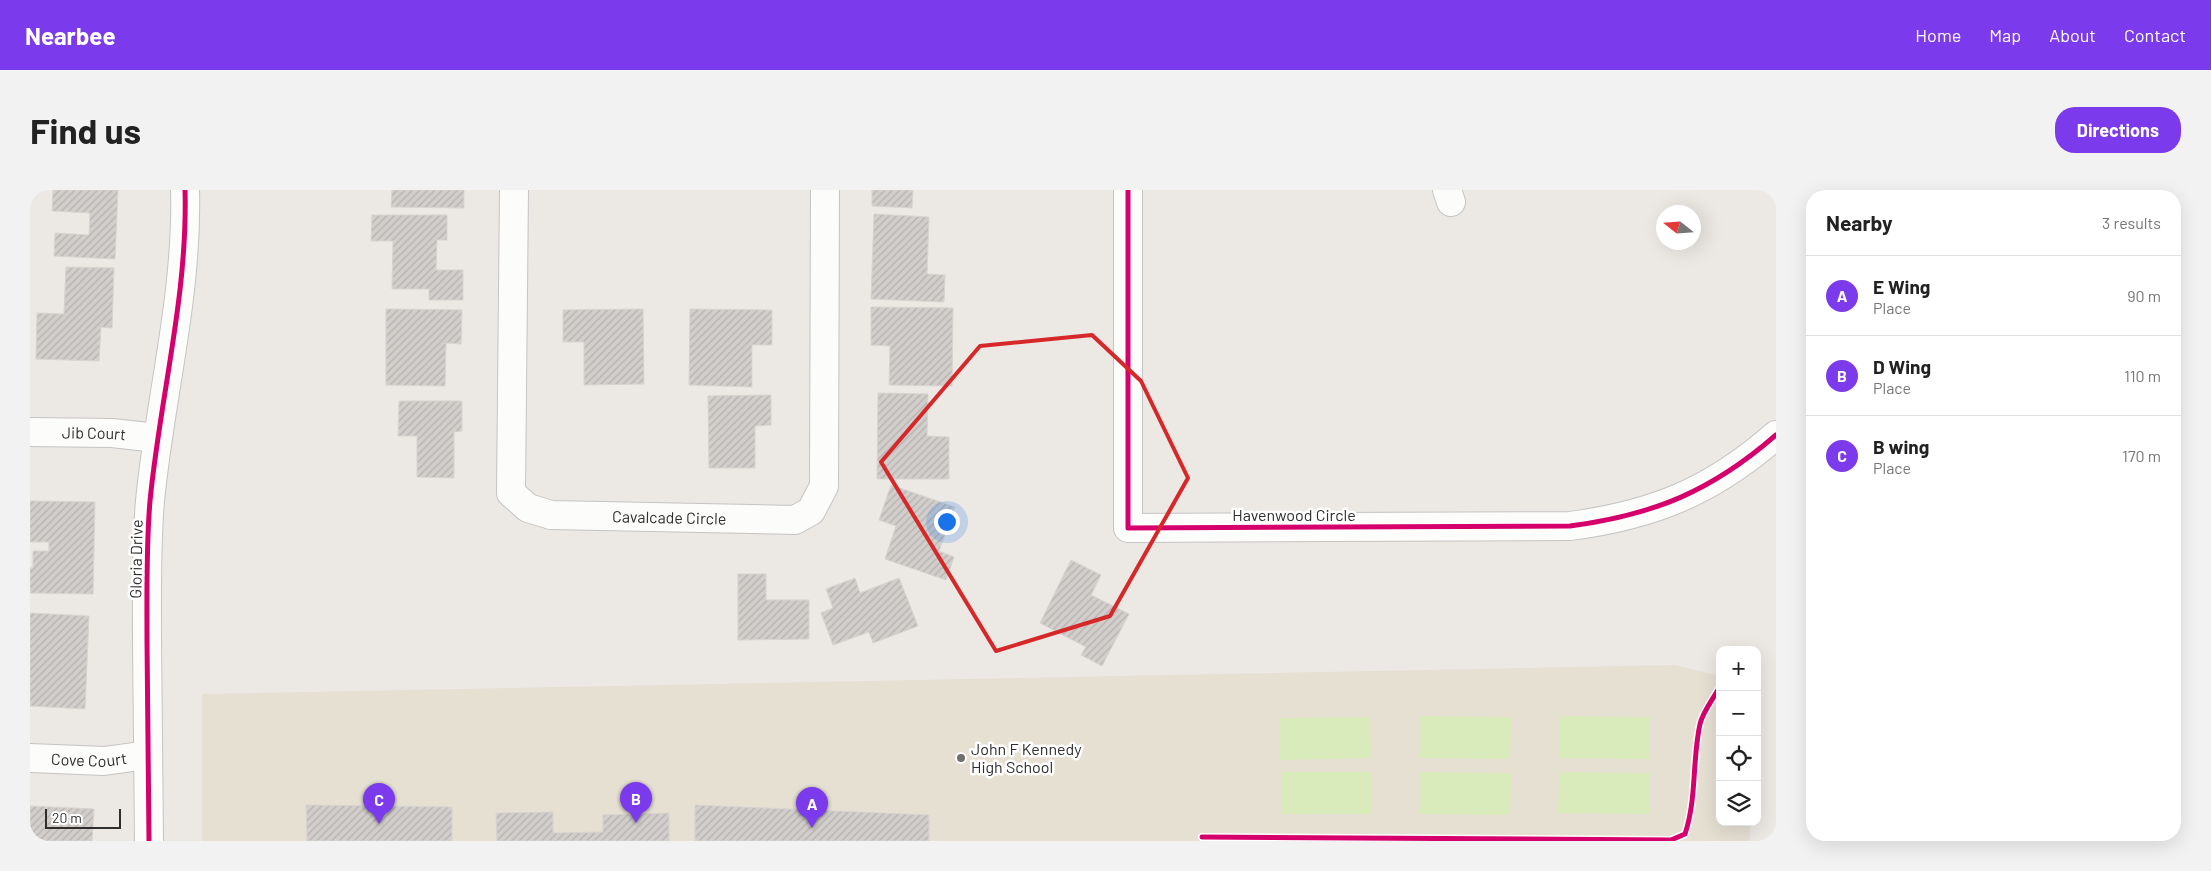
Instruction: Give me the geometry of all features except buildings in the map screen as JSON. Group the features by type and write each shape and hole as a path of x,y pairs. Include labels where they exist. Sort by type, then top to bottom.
{"street":[{"name":"Gloria Drive","path":"149,841 150,504 157,438 179,306 186,223 185,190"},
{"name":"Cavalcade Circle","path":"514,190 511,493 528,508 551,515 795,520 811,511 824,486 824,190"},
{"name":"Havenwood Circle","path":"1128,190 1128,528 1570,526 1611,520 1657,508 1705,487 1750,458 1776,436"},
{"name":"Jib Court","path":"30,432 112,433 157,438"},
{"name":"Cove Court","path":"30,758 104,761 148,755"}],"highlighted area":[{"path":"1092,335 1141,381 1188,478 1110,616 996,651 881,462 980,346"}],"shaded area":[{"name":"John F Kennedy High School","path":"1675,665 1716,675 1716,826 1750,826 1750,841 202,841 202,694"}],"green space":[{"path":"1420,716 1511,717 1510,759 1419,758"},
{"path":"1559,716 1650,717 1650,759 1559,758"},
{"path":"1370,717 1371,758 1280,760 1280,718"},
{"path":"1282,772 1371,772 1371,814 1282,814"},
{"path":"1419,772 1511,773 1510,815 1419,814"},
{"path":"1559,772 1650,773 1649,814 1558,813"}],"cycle path":[{"path":"149,841 147,553 154,462 178,307 185,229 185,190"},
{"path":"1128,190 1128,528 1570,526 1629,515 1655,507 1705,486 1752,455 1776,435"},
{"path":"1202,837 1671,840 1685,834 1693,793 1696,751 1701,719 1717,691"}],"place":[{"name":"John F Kennedy High School","path":"961,758"},
{"name":"D Wing","path":"636,823"},
{"name":"B wing","path":"379,824"},
{"name":"E Wing","path":"812,828"}]}
